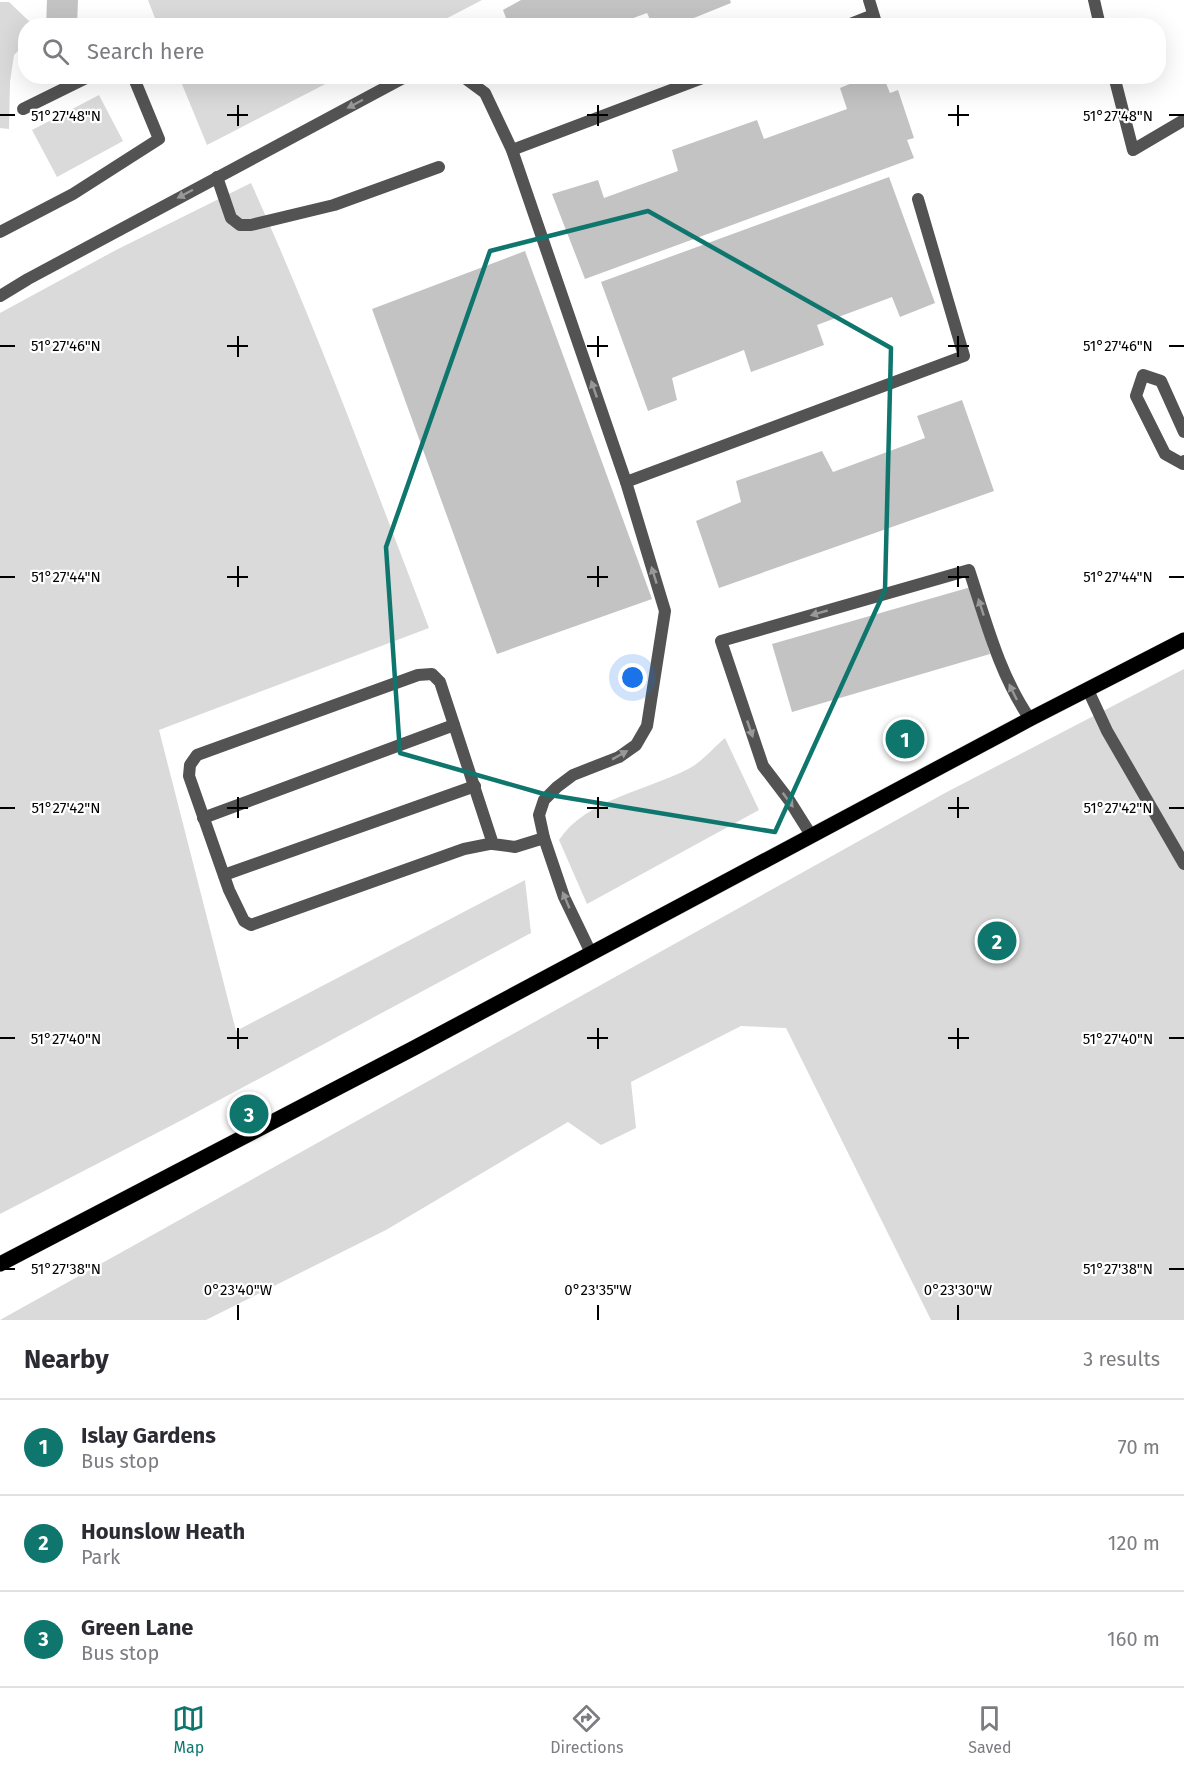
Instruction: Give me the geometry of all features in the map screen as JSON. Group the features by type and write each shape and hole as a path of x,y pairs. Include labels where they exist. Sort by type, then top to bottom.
{"main road":[{"path":"0,1264 414,1048 1029,719 1184,640"}],"street":[{"path":"869,0 874,18"},
{"path":"1094,0 1098,18"},
{"path":"22,109 74,84"},
{"path":"0,232 73,194 159,139 136,84"},
{"path":"0,296 392,84"},
{"path":"473,84 485,93 512,150 626,482 665,611 646,726 636,745 619,757 573,776 550,793 544,800 539,815 544,838 564,897 591,953"},
{"path":"512,150 687,84"},
{"path":"1116,84 1133,150 1184,120"},
{"path":"217,177 231,218 240,225 251,225 334,205 440,167"},
{"path":"626,482 964,356 918,199"},
{"path":"1184,432 1161,381 1143,375 1136,396 1165,454 1184,464"},
{"path":"811,835 789,800 763,766 721,641 969,570 1000,663 1016,699 1029,719"},
{"path":"493,844 440,682 432,674 418,675 197,755 190,765 189,776 224,875 244,921 251,926 464,849 493,844 515,847 544,838"},
{"path":"1088,690 1107,731 1184,864"},
{"path":"203,818 454,725"},
{"path":"224,875 475,786"}],"highlighted area":[{"path":"648,211 891,348 885,590 775,832 544,794 400,753 386,547 490,251"}],"shaded area":[{"path":"148,0 482,0 447,18 155,18"},
{"path":"0,2 9,2 26,18 18,18 18,51 14,55 10,82 9,129 0,128"},
{"path":"182,84 325,84 207,145"},
{"path":"99,95 123,141 57,177 32,130"},
{"path":"251,183 321,349 429,628 159,730 236,1031 525,880 531,933 182,1120 0,1214 0,313 116,250"},
{"path":"1184,669 1184,1320 931,1320 786,1028 741,1026 631,1082 636,1128 601,1145 568,1122 386,1230 206,1320 0,1320 945,793"},
{"path":"725,738 759,810 587,904 559,840 585,815 619,797 690,768"}],"building":[{"path":"47,0 78,0 77,18 46,18"},
{"path":"521,0 730,0 731,3 694,18 649,18 647,13 634,18 506,18 503,10"},
{"path":"850,84 886,84 890,93 898,90 914,138 907,140 914,158 585,279 552,194 598,180 604,198 678,171 672,150 757,120 764,139 847,109 840,88"},
{"path":"889,177 935,303 900,317 892,297 817,325 824,345 751,372 744,350 672,378 677,400 648,411 601,282"},
{"path":"525,251 652,599 497,654 372,309"},
{"path":"962,400 994,491 719,588 696,521 741,502 736,481 822,451 833,472 925,438 917,416"},
{"path":"971,587 990,654 792,712 772,644"}],"place":[{"name":"Islay Gardens","path":"905,739"},
{"name":"Hounslow Heath","path":"997,941"},
{"name":"Green Lane","path":"249,1114"}]}
